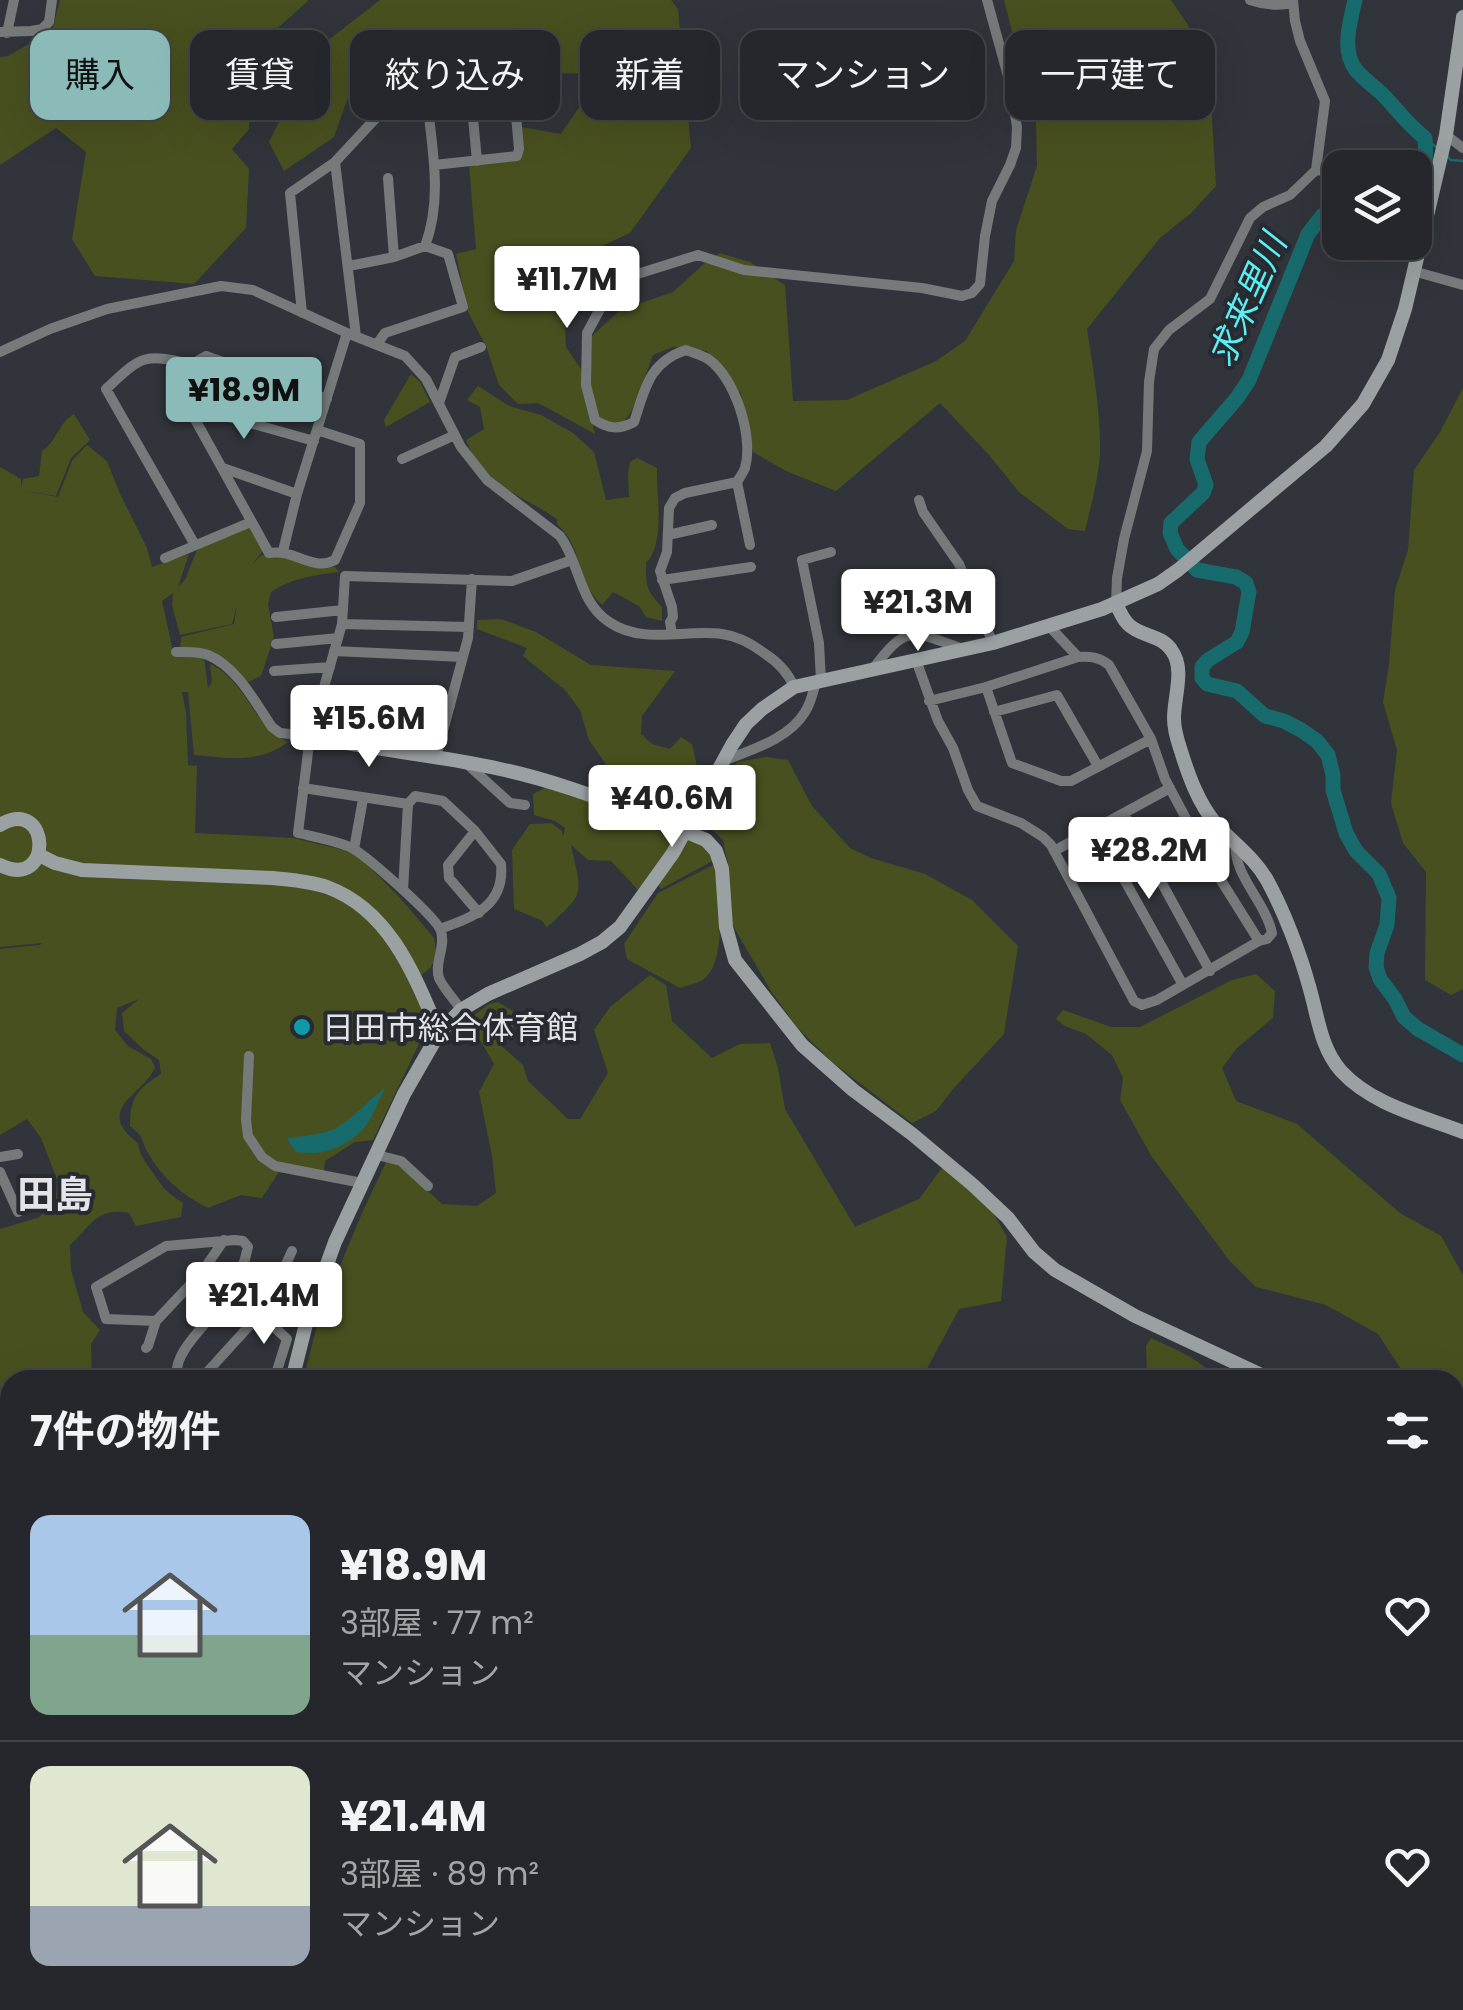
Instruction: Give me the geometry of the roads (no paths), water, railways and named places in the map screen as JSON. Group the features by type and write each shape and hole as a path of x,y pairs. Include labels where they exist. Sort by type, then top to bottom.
{"street":[{"path":"14,0 4,33 42,28 49,22 52,0"},
{"path":"750,545 737,482 745,467 746,435 733,389 709,359 686,350 670,355 649,377 634,422 622,428 607,428 595,420 586,385 587,333 612,287 628,277 698,255 744,270 962,296 972,293 980,284 992,200 1016,148 1018,126 987,0"},
{"path":"1250,0 1281,6 1293,2 1300,41 1325,101 1316,170 1290,195 1263,207 1250,218 1210,299 1169,330 1154,349 1148,382 1147,451 1122,550 1116,604 1134,630 1164,642 1173,651 1178,673 1174,720 1180,750 1206,810 1267,880 1304,968 1320,1032 1338,1068 1374,1097 1463,1132"},
{"path":"1432,196 1463,17"},
{"path":"302,313 290,194 335,162 374,120"},
{"path":"424,246 436,199 429,120"},
{"path":"473,120 477,161"},
{"path":"434,165 517,156 516,120"},
{"path":"1445,138 1463,148"},
{"path":"283,551 327,398 352,334 335,162"},
{"path":"1316,170 1322,171"},
{"path":"388,178 394,257"},
{"path":"348,266 394,257 424,246 448,254 463,307 385,333 377,344"},
{"path":"294,1370 307,1320 335,1242 404,1094 439,1033 461,1010 488,994 580,954 620,927 673,853 746,724 794,688 993,644 1116,604 1158,584 1326,446 1363,404 1388,360 1416,260"},
{"path":"1413,271 1463,285"},
{"path":"0,352 107,309 221,286 253,290 405,356 426,379 461,447 487,480 560,536 579,582 600,616 635,634 724,634 746,642 786,672 794,688"},
{"path":"438,403 455,357 481,347"},
{"path":"185,405 360,444 360,503 330,564 315,563 283,551 268,553 222,468 185,405 170,376 206,356 327,398"},
{"path":"192,364 144,358 106,389 195,545"},
{"path":"402,460 455,435"},
{"path":"222,468 298,494"},
{"path":"672,634 672,608 660,571 667,552 669,508 675,498 686,493 737,482"},
{"path":"919,500 959,564 993,644"},
{"path":"165,558 251,522"},
{"path":"668,535 712,525"},
{"path":"722,762 778,737 796,724 810,702 818,681 820,643 802,560 831,552"},
{"path":"461,1010 439,978 443,944 440,929 403,890 354,849 298,832 310,736 342,624 344,576 512,581 572,560"},
{"path":"662,580 752,567"},
{"path":"436,757 463,657 472,579"},
{"path":"276,616 343,610"},
{"path":"342,624 469,627"},
{"path":"1050,626 1078,657"},
{"path":"872,670 898,638 909,634 923,634 964,650"},
{"path":"276,644 338,638"},
{"path":"334,650 463,657"},
{"path":"176,652 207,655 234,673 280,733 525,775 706,840 716,851 722,869 726,927 735,960 802,1045 973,1185 1055,1270 1233,1370"},
{"path":"930,701 1078,657 1103,660 1151,740 1170,788 1208,858 1259,940"},
{"path":"916,660 977,806 1032,829 1054,851 1134,1001 1150,1003 1272,934 1257,896 1243,875 1236,844"},
{"path":"274,671 330,667"},
{"path":"986,687 1012,763 1061,781 1071,781 1151,740"},
{"path":"323,692 450,706"},
{"path":"994,712 1057,695 1098,766"},
{"path":"466,762 510,803 524,806"},
{"path":"302,788 408,804"},
{"path":"1054,851 1170,788"},
{"path":"403,890 408,804 415,796 444,802 493,852 502,870 497,893 489,906 440,929"},
{"path":"354,849 363,799"},
{"path":"1124,814 1210,971"},
{"path":"0,825 12,820 29,823 40,837 34,862 18,870 0,865"},
{"path":"1096,829 1183,985"},
{"path":"474,831 447,871 448,878 479,913"},
{"path":"39,854 82,870 272,878 325,886 364,907 385,928 416,978 439,1033"},
{"path":"249,1056 248,1136 262,1157 275,1166 362,1183"},
{"path":"0,1157 18,1154"},
{"path":"377,1154 401,1162 428,1186"},
{"path":"0,1172 3,1186 18,1212"},
{"path":"146,1348 156,1321 202,1272 224,1240"},
{"path":"156,1321 106,1318 96,1287 166,1246 224,1240 248,1246 230,1294 184,1351 175,1370"},
{"path":"209,1370 268,1303 292,1250"},
{"path":"260,1314 287,1339 277,1370"}],"water":[{"path":"385,1088 366,1126 339,1146 323,1152 296,1152 288,1140 338,1127"}],"waterway":[{"name":"求来里川","path":"1355,0 1348,36 1351,62 1425,138 1425,150"},
{"path":"1425,138 1436,147"},
{"path":"1446,155 1451,160 1463,161"},
{"name":"求来里川","path":"1322,216 1308,234 1249,380 1199,442 1197,459 1206,485 1203,493 1171,523 1170,533 1177,549 1197,570 1236,577 1246,583 1249,592 1237,642 1208,660 1202,667 1202,678 1207,684 1237,691 1265,716 1301,730 1328,755 1346,833 1356,851 1379,874 1389,898 1387,925 1377,953 1380,979 1404,1017 1463,1055"}],"place":[{"name":"日田市総合体育館","path":"302,1027"}],"district":[{"name":"田島","path":"55,1194"}]}
